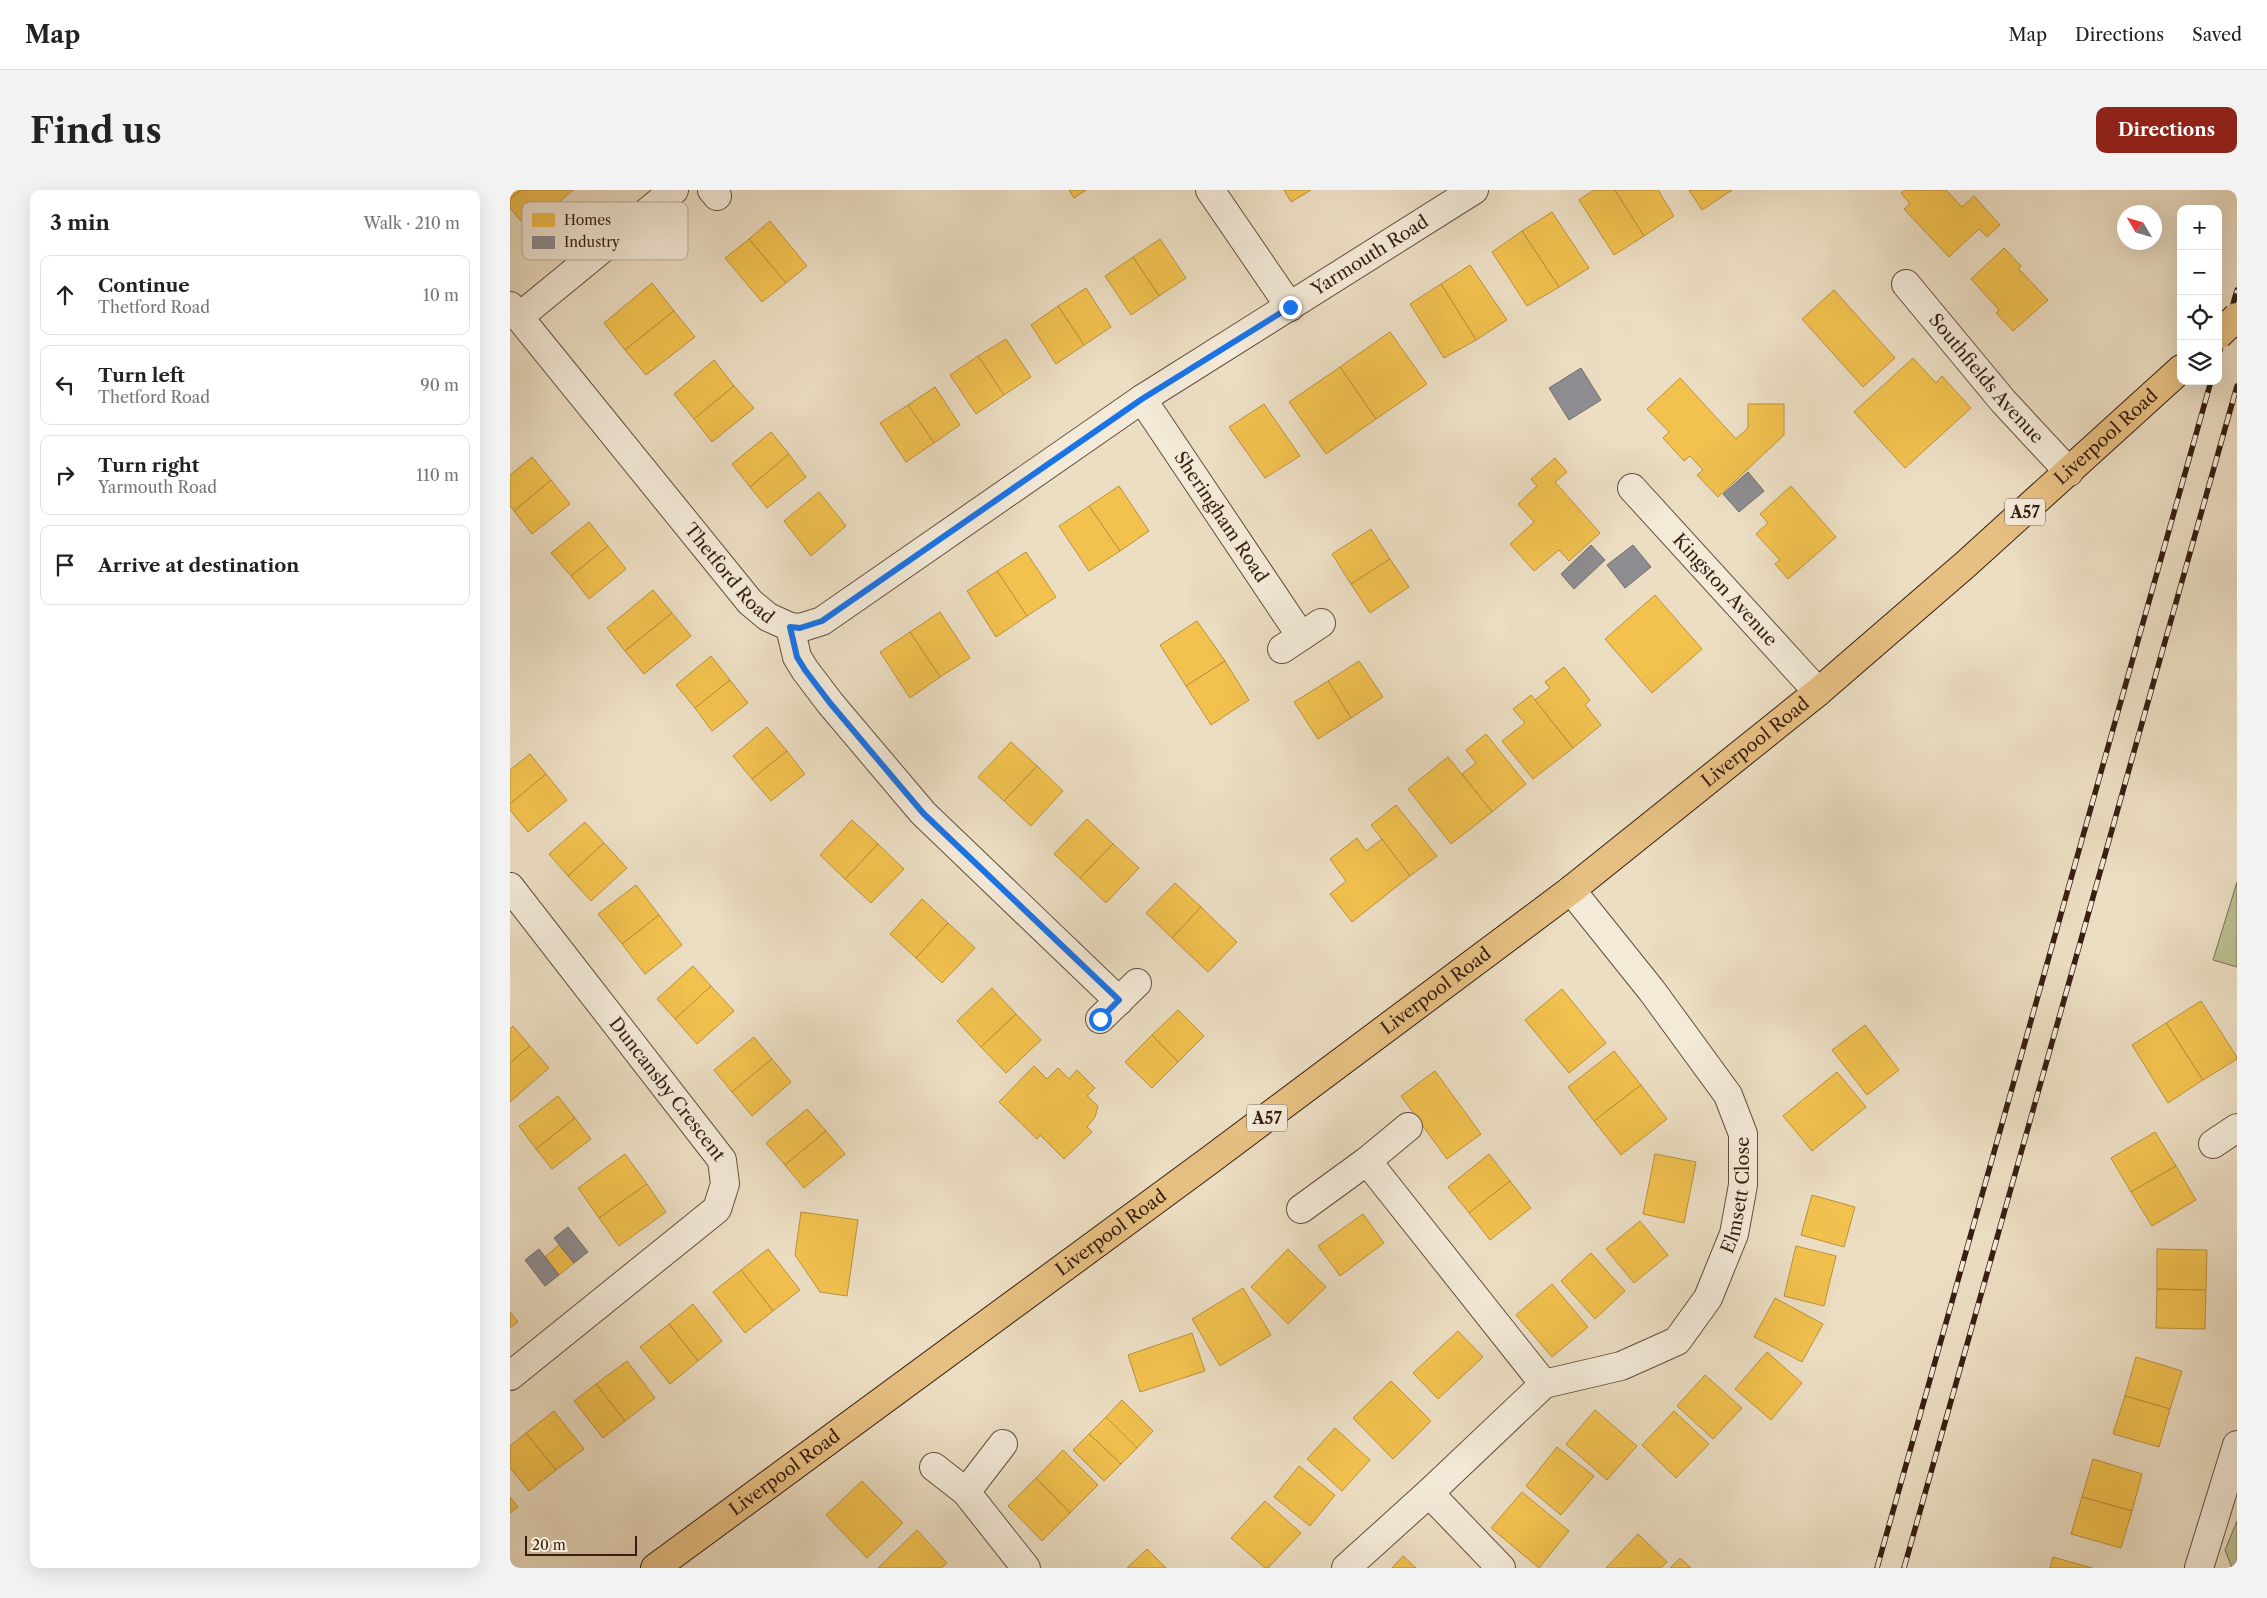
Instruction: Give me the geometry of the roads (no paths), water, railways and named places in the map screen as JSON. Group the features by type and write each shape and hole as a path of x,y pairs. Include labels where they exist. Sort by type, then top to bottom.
{"highway":[{"path":"2222,331 2237,317"},
{"name":"Liverpool Road","path":"655,1568 1206,1163 1571,890 1818,692 2069,472 2177,373"}],"street":[{"path":"658,202 674,190"},
{"path":"1210,190 1290,307"},
{"name":"Yarmouth Road","path":"790,627 800,628 822,621 1142,399 1474,190"},
{"path":"514,311 581,260"},
{"name":"Southfields Avenue","path":"1906,284 2003,401 2069,472"},
{"name":"Thetford Road","path":"514,311 750,602 768,617 790,627 797,657 805,670 830,703 923,813 1119,1001"},
{"name":"Sheringham Road","path":"1142,399 1302,636"},
{"name":"Kingston Avenue","path":"1632,488 1818,692"},
{"name":"Duncansby Crescent","path":"510,887 722,1160 725,1184 717,1210 510,1376"},
{"name":"Elmsett Close","path":"1544,1384 1621,1366 1677,1341 1708,1298 1734,1234 1743,1185 1743,1134 1728,1095 1652,991 1571,890"},
{"path":"1301,1209 1367,1161 1408,1127"},
{"path":"1346,1568 1429,1493 1544,1384 1367,1161"},
{"path":"966,1492 1003,1444"},
{"path":"2199,1568 2237,1445"},
{"path":"934,1467 966,1492 1026,1568"},
{"path":"1429,1493 1501,1568"}],"railway":[{"path":"2222,343 2237,290"},
{"path":"1877,1568 2210,385"},
{"path":"1904,1568 2237,386"}]}
